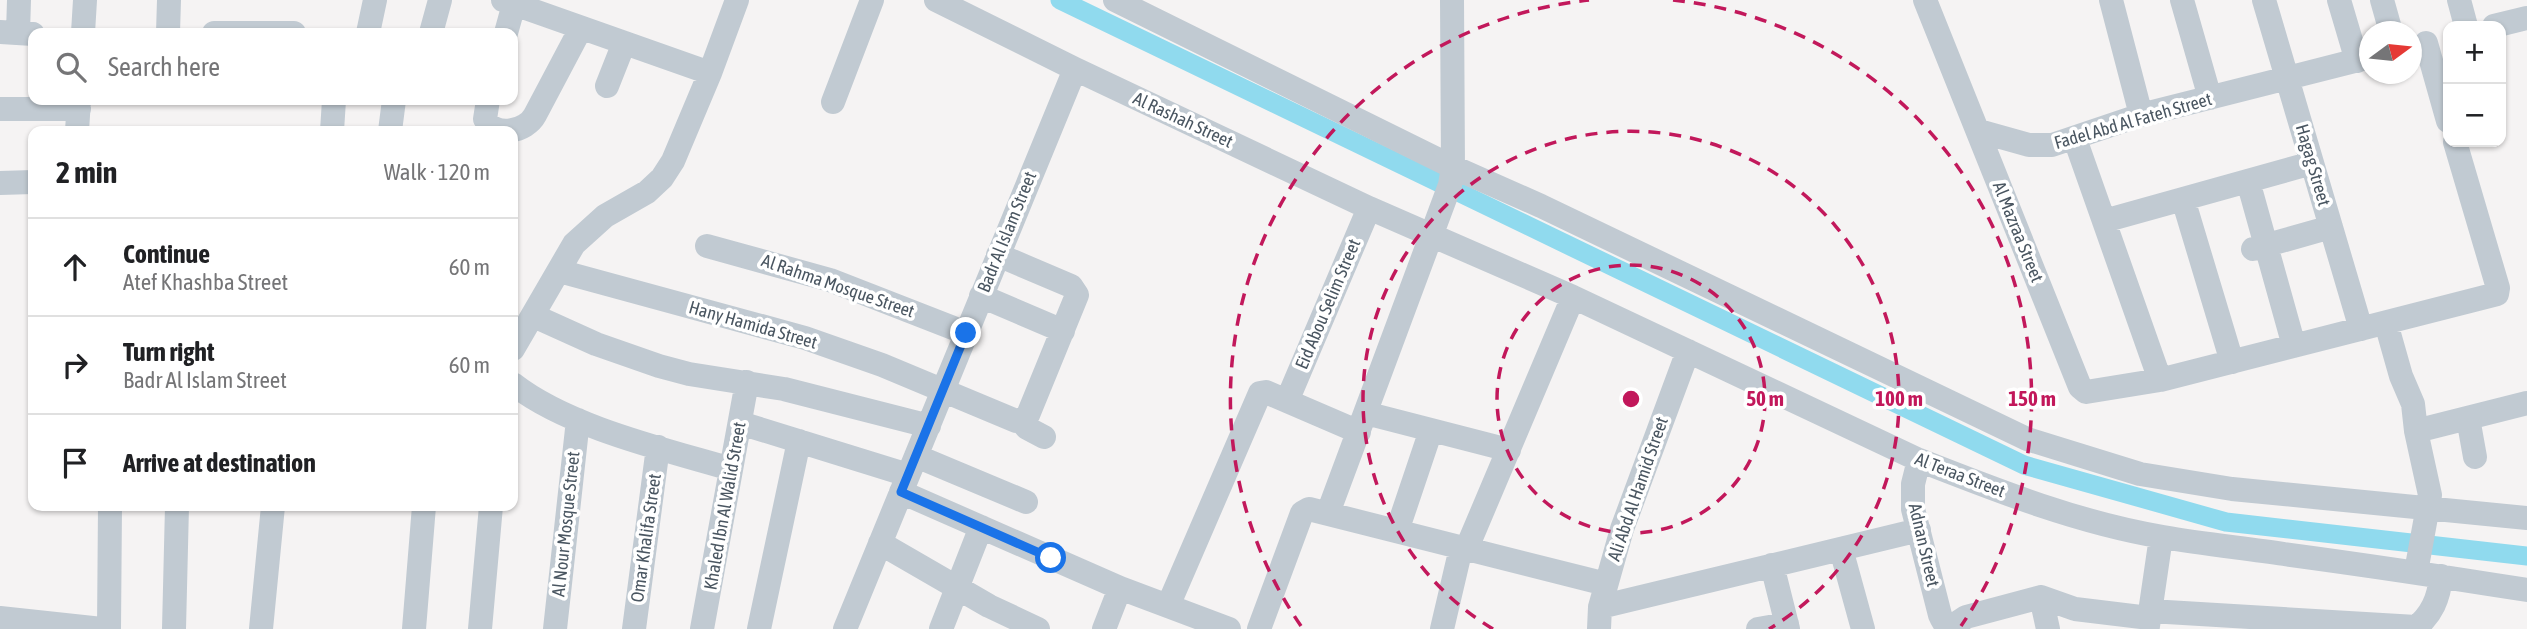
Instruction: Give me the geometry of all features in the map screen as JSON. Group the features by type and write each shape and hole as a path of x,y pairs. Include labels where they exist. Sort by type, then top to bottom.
{"street":[{"path":"17,33 19,0"},
{"path":"83,28 85,0"},
{"path":"168,28 169,0"},
{"path":"369,28 375,0"},
{"path":"432,28 440,0"},
{"path":"518,341 574,244 605,216 647,192 662,178 678,152 737,0"},
{"path":"833,102 872,0"},
{"name":"Al Rashah Street","path":"936,0 1074,69 1369,208 1435,225"},
{"path":"1115,0 1452,176 1541,206 2027,439 2140,474 2232,489 2527,518"},
{"path":"1328,513 1368,424 1452,176 1452,0"},
{"name":"Al Mazraa Street","path":"1925,0 2080,387 2091,393 2160,380 2497,294 2498,288 2456,147"},
{"path":"2111,0 2141,116"},
{"path":"2182,0 2210,98"},
{"name":"Hagag Street","path":"2264,0 2361,330"},
{"path":"2339,0 2359,49"},
{"path":"2382,0 2388,21"},
{"path":"2459,0 2465,21"},
{"path":"506,28 509,2 710,73"},
{"path":"2506,23 2527,18"},
{"path":"518,129 532,121 581,28"},
{"path":"607,86 624,43"},
{"path":"2428,43 2443,102"},
{"name":"Fadel Abd Al Fateh Street","path":"1979,131 2036,146 2052,145 2141,116 2359,60"},
{"name":"Badr Al Islam Street","path":"845,629 1074,69"},
{"path":"332,126 334,105"},
{"path":"391,126 393,105"},
{"path":"487,105 485,119 490,126"},
{"path":"0,109 78,113"},
{"path":"2075,139 2160,380"},
{"path":"2104,221 2312,163"},
{"path":"2248,181 2260,247 2294,346"},
{"path":"0,183 28,182"},
{"path":"2183,199 2232,362"},
{"name":"Eid Abou Selim Street","path":"1287,401 1369,208"},
{"name":"Al Teraa Street","path":"1435,225 1573,297 1919,460 2016,497 2161,537 2419,553 2441,576 2527,590"},
{"path":"2260,247 2331,227"},
{"name":"Al Rahma Mosque Street","path":"707,246 830,280 966,333"},
{"path":"998,255 1075,290 1076,300 1028,415 1021,421"},
{"name":"Hany Hamida Street","path":"559,271 805,338 1021,421 1027,428 1044,437"},
{"path":"981,296 1063,331"},
{"path":"1442,629 1464,549 1573,297"},
{"path":"534,316 606,348 659,366 689,374 784,388 929,426"},
{"path":"2386,323 2400,376 2413,404 2430,495 2419,553"},
{"name":"Ali Abd Al Hamid Street","path":"1602,607 1622,529 1688,351"},
{"name":"Khaled Ibn Al Walid Street","path":"702,629 747,382"},
{"path":"518,388 537,401 578,420 731,469"},
{"path":"1168,606 1260,393 1266,392 1287,401 1368,424 1431,430 1509,450"},
{"path":"2416,431 2527,403"},
{"path":"2468,418 2475,457"},
{"name":"Al Nour Mosque Street","path":"555,629 578,420"},
{"path":"740,423 909,474 1026,502"},
{"path":"1397,531 1431,430"},
{"path":"759,629 799,441"},
{"name":"Omar Khalifa Street","path":"634,629 658,447"},
{"name":"Adnan Street","path":"1919,460 1912,497 1940,615 1948,629"},
{"path":"909,474 981,527 1121,588 1229,629"},
{"path":"1259,629 1302,513 1309,509 1464,549 1602,607 1919,530"},
{"path":"109,629 110,511"},
{"path":"174,629 177,511"},
{"path":"261,629 273,511"},
{"path":"414,629 424,511"},
{"path":"480,629 491,511"},
{"path":"941,629 981,527"},
{"path":"2149,619 2161,537"},
{"path":"880,543 989,606 1038,629"},
{"path":"1841,548 1863,629"},
{"path":"1758,629 1788,626 1772,565"},
{"path":"1948,629 1966,617 2041,597 2075,609 2149,619 2415,628 2435,605 2441,576"},
{"path":"1104,629 1121,588"},
{"path":"2041,597 2048,629"},
{"path":"0,618 102,629"}],"waterway":[{"path":"1060,0 2024,465 2226,522 2527,556"}],"route":[{"path":"966,333 901,492 1051,558"}]}
